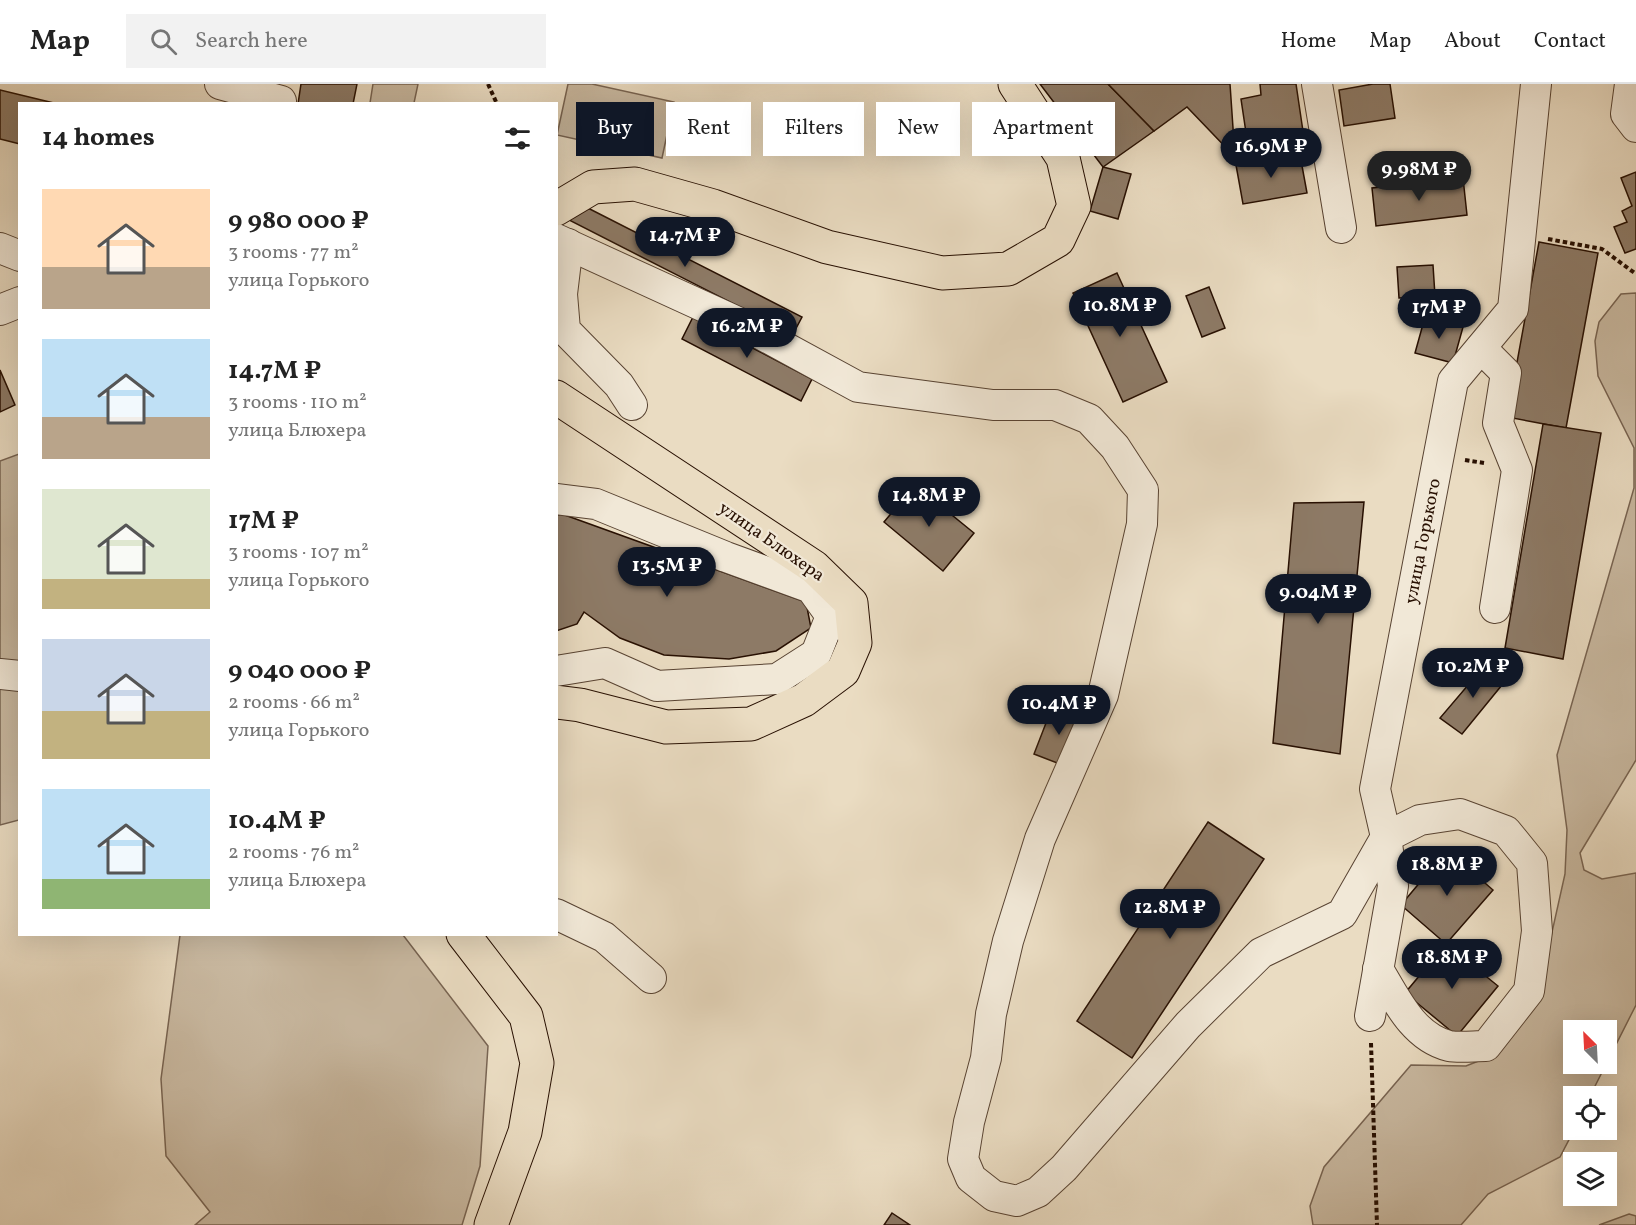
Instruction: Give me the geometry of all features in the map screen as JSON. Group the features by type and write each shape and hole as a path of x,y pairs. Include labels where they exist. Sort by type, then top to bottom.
{"main road":[{"path":"558,208 593,188 635,184 713,206 827,247 942,273 1008,269 1058,240 1074,206 1063,158 1015,84"},
{"name":"улица Блюхера","path":"558,398 814,567 852,603 855,642 843,671 804,700 751,724 666,727 580,705 558,702"},
{"path":"465,936 526,1016 537,1063 525,1132 491,1225"}],"street":[{"path":"220,84 281,101"},
{"path":"1317,84 1341,228"},
{"name":"улица Горького","path":"1370,1016 1393,886 1386,837 1375,789 1453,381 1514,309 1536,84"},
{"path":"1630,84 1626,114 1636,127"},
{"path":"632,405 618,385 566,330 562,294 562,241 744,325 858,387 993,405 1055,405 1089,419 1115,447 1143,490 1142,524 1103,694 1040,839 1008,941 991,1014 986,1058 969,1122 963,1159 971,1178 994,1196 1017,1201 1038,1192 1064,1168 1188,1025 1261,953 1342,914 1386,837 1420,820 1460,814 1506,831 1532,863 1537,931 1529,991 1486,1046 1450,1046 1425,1036 1405,1012 1378,969"},
{"path":"0,248 18,255"},
{"path":"0,310 18,303"},
{"path":"1481,348 1506,373 1498,423 1517,470 1495,608"},
{"path":"558,499 596,504 726,557 811,588 831,616 816,654 777,678 657,686 605,663 558,671"},
{"path":"0,674 18,676"},
{"path":"558,915 604,937 651,978"}],"path":[{"path":"488,84 496,102"},
{"path":"1521,234 1602,249 1636,274"},
{"path":"1438,455 1517,470"},
{"path":"1370,1016 1377,1225"}],"shaded area":[{"path":"373,84 418,84 414,102 370,102"},
{"path":"568,84 592,84 674,102 666,102 666,139 662,158 653,156 654,102 576,102 576,139 558,135"},
{"path":"1636,293 1636,760 1580,853 1584,870 1602,879 1636,873 1636,1005 1617,1043 1617,1020 1563,1020 1563,1074 1601,1074 1595,1086 1563,1086 1563,1140 1569,1140 1560,1157 1488,1194 1461,1225 1313,1225 1310,1206 1324,1167 1411,1065 1466,1066 1486,1058 1538,995 1565,874 1567,830 1557,755 1634,488 1634,448 1598,376 1595,341 1599,322 1621,294"},
{"path":"18,454 18,820 0,825 0,461"},
{"path":"180,936 404,936 488,1046 480,1166 462,1225 195,1225 210,1212 166,1156 161,1079"},
{"path":"1629,1214 1636,1216 1636,1225 1599,1225"}],"building":[{"path":"301,84 357,84 353,102 298,102"},
{"path":"1040,84 1108,84 1154,131 1103,167 1095,156 1115,156 1115,102 1054,102"},
{"path":"1108,84 1230,84 1235,157 1187,107 1154,131"},
{"path":"1260,84 1296,84 1304,138 1248,146 1241,99 1261,95"},
{"path":"1373,84 1390,84 1395,118 1344,126 1339,90"},
{"path":"0,90 50,102 18,102 18,144 0,139"},
{"path":"1300,155 1307,193 1243,204 1236,165"},
{"path":"1103,167 1131,174 1118,219 1090,211"},
{"path":"1636,172 1636,249 1625,253 1614,227 1627,222 1622,211 1632,206 1621,178"},
{"path":"1463,178 1467,215 1376,226 1372,188"},
{"path":"578,203 802,317 793,334 569,220"},
{"path":"1539,242 1598,253 1566,428 1507,417"},
{"path":"1433,265 1435,296 1399,298 1397,267"},
{"path":"1117,273 1167,382 1123,402 1073,293"},
{"path":"1209,287 1225,328 1202,337 1186,296"},
{"path":"693,317 812,379 801,401 682,339"},
{"path":"1425,317 1463,327 1453,363 1415,353"},
{"path":"0,370 15,405 0,412"},
{"path":"1543,424 1601,433 1563,659 1505,648"},
{"path":"915,485 974,533 943,571 884,522"},
{"path":"1364,502 1340,754 1273,743 1294,503"},
{"path":"562,514 806,602 811,628 776,651 729,659 664,655 620,638 584,612 577,624 558,630 558,515"},
{"path":"1486,664 1506,680 1462,734 1440,718"},
{"path":"1053,705 1084,717 1065,766 1034,754"},
{"path":"1208,822 1264,859 1132,1058 1077,1021"},
{"path":"1447,850 1493,890 1446,944 1401,905"},
{"path":"1446,944 1498,986 1457,1036 1405,993"},
{"path":"892,1213 910,1225 884,1225"}]}
